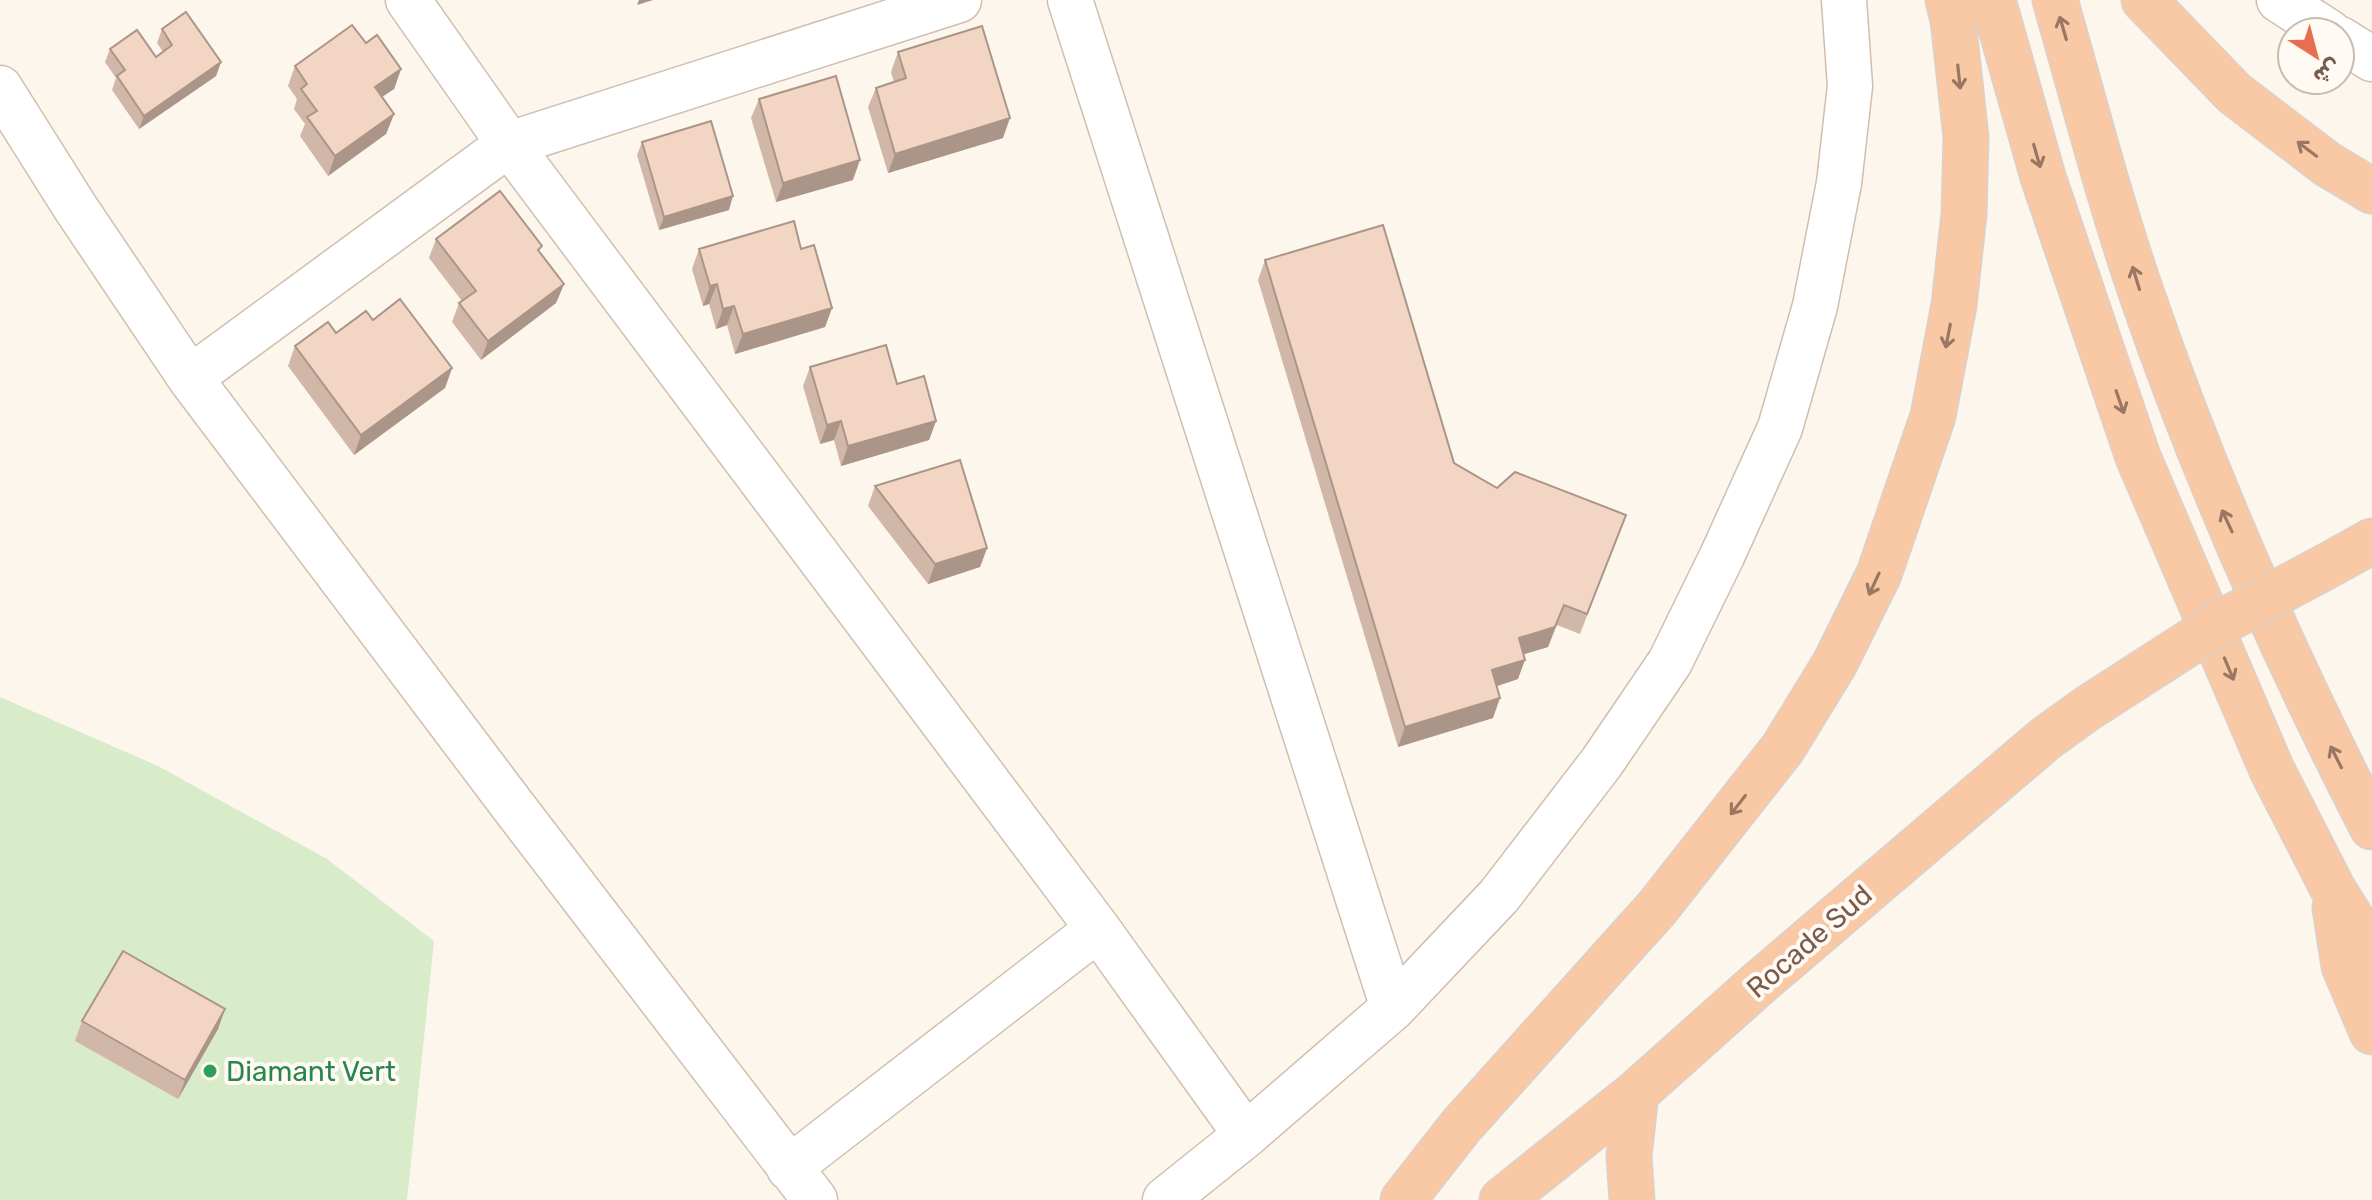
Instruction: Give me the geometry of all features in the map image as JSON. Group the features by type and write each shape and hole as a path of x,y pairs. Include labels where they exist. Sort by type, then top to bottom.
{"highway":[{"path":"1403,1200 1461,1126 1657,908 1783,748 1835,663 1879,574 1933,416 1954,305 1964,214 1966,137 1948,0"},
{"path":"1993,0 2043,177 2138,457 2272,770 2333,889 2372,952"},
{"path":"2055,0 2140,291 2220,505 2326,738 2372,827"},
{"path":"2144,0 2234,93 2327,164 2372,191"},
{"name":"Rocade Sud","path":"1517,1192 2045,739 2220,623 2372,541"},
{"path":"2333,889 2344,966 2372,1032"},
{"path":"1632,1200 1629,1156 1636,1093"}],"street":[{"path":"408,0 509,144 1098,929 1246,1135"},
{"path":"190,378 509,144 959,0"},
{"path":"1070,0 1393,1008"},
{"path":"1165,1200 1246,1135 1393,1008 1499,896 1602,762 1670,662 1780,428 1815,306 1839,183 1850,86 1844,0"},
{"path":"2279,0 2304,16"},
{"path":"0,88 75,207 190,378 802,1184 1098,929"}],"green space":[{"name":"Diamant Vert","path":"0,697 158,766 327,859 434,941 407,1200 0,1200"}],"building":[{"path":"186,12 221,62 144,116 117,76 125,70 110,49 137,30 156,57 172,45 162,29"},
{"path":"352,25 366,43 377,35 401,69 375,87 394,114 335,156 307,117 317,111 301,89 307,84 295,66"},
{"path":"982,26 1010,118 895,154 876,88 906,78 898,52"},
{"path":"836,76 860,160 783,183 759,99"},
{"path":"711,121 733,196 664,217 642,142"},
{"path":"500,191 542,246 538,250 564,284 488,341 459,303 476,291 436,239"},
{"path":"794,221 801,249 814,245 832,308 743,334 734,306 723,309 717,284 710,286 699,249"},
{"path":"1383,225 1454,463 1497,488 1515,472 1626,515 1587,614 1564,605 1555,627 1519,638 1525,660 1492,670 1500,698 1405,727 1265,260"},
{"path":"400,299 452,368 361,435 295,346 328,322 336,333 366,311 373,320"},
{"path":"886,345 897,384 924,376 936,421 848,446 841,421 827,425 810,367"},
{"path":"960,460 987,548 935,564 875,486"},
{"path":"123,951 225,1009 185,1080 82,1021"}],"place":[{"name":"Diamant Vert","path":"210,1071"}]}
